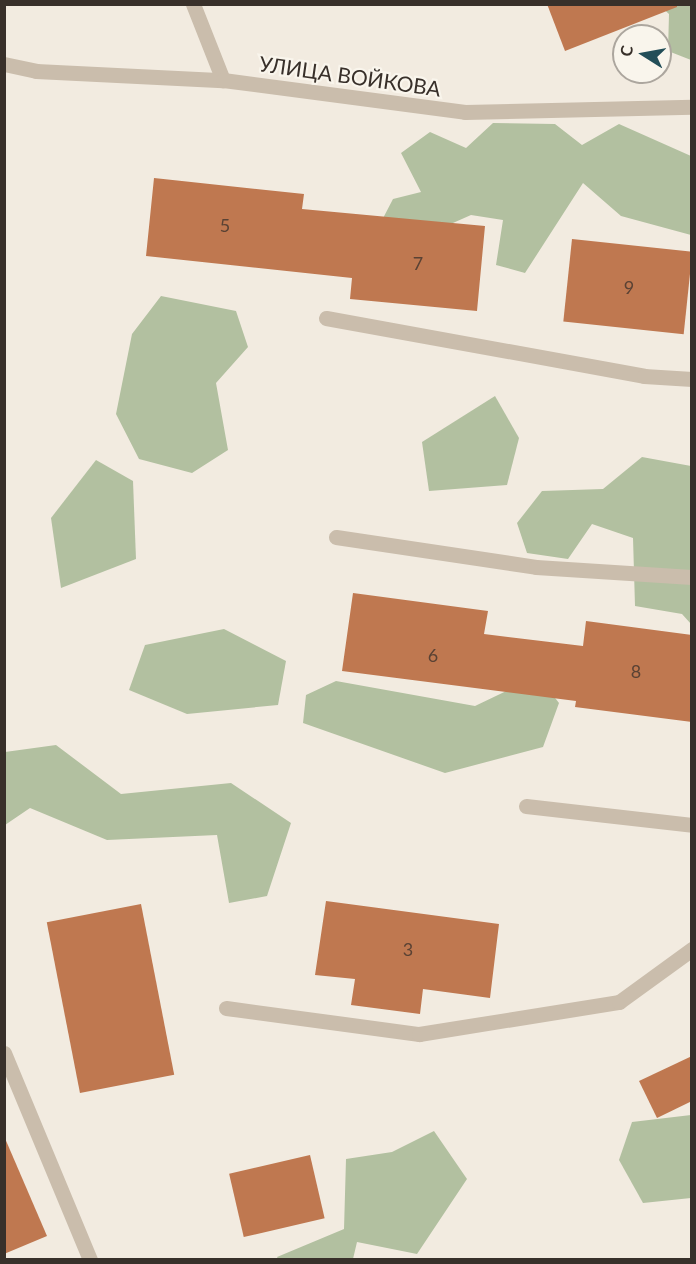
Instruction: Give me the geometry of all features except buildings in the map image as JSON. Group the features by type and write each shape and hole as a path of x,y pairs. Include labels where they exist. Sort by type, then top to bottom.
{"street":[{"path":"193,4 223,80"},
{"name":"УЛИЦА ВОЙКОВА","path":"4,64 36,71 223,80 465,112 692,106"},
{"path":"326,318 644,376 692,379"},
{"path":"336,537 536,567 692,577"},
{"path":"526,806 692,825"},
{"path":"226,1008 419,1034 619,1002 692,949"},
{"path":"4,1053 90,1260"}],"green space":[{"path":"659,5 691,5 691,60 672,53 672,24 669,24 669,14"},
{"path":"493,123 555,124 582,145 619,124 691,156 691,235 621,216 583,183 525,273 496,265 503,220 471,215 410,242 380,224 393,199 421,192 401,153 430,132 466,148"},
{"path":"161,296 236,311 248,347 216,383 228,450 192,473 139,459 116,414 132,334"},
{"path":"495,396 519,438 507,485 429,491 422,442"},
{"path":"642,457 691,466 691,624 682,614 635,606 633,538 592,524 568,559 527,553 517,523 542,491 603,489"},
{"path":"96,460 133,481 136,559 61,588 51,518"},
{"path":"224,629 286,661 278,705 187,714 129,690 145,645"},
{"path":"538,676 559,703 543,747 445,773 303,723 306,695 336,681 475,706"},
{"path":"56,745 121,794 231,783 291,823 267,896 229,903 217,835 107,840 30,808 5,825 5,752"},
{"path":"691,1115 691,1198 643,1203 619,1160 632,1122"},
{"path":"434,1131 467,1179 417,1254 357,1242 353,1259 278,1259 277,1257 344,1229 346,1159 392,1152"}]}
